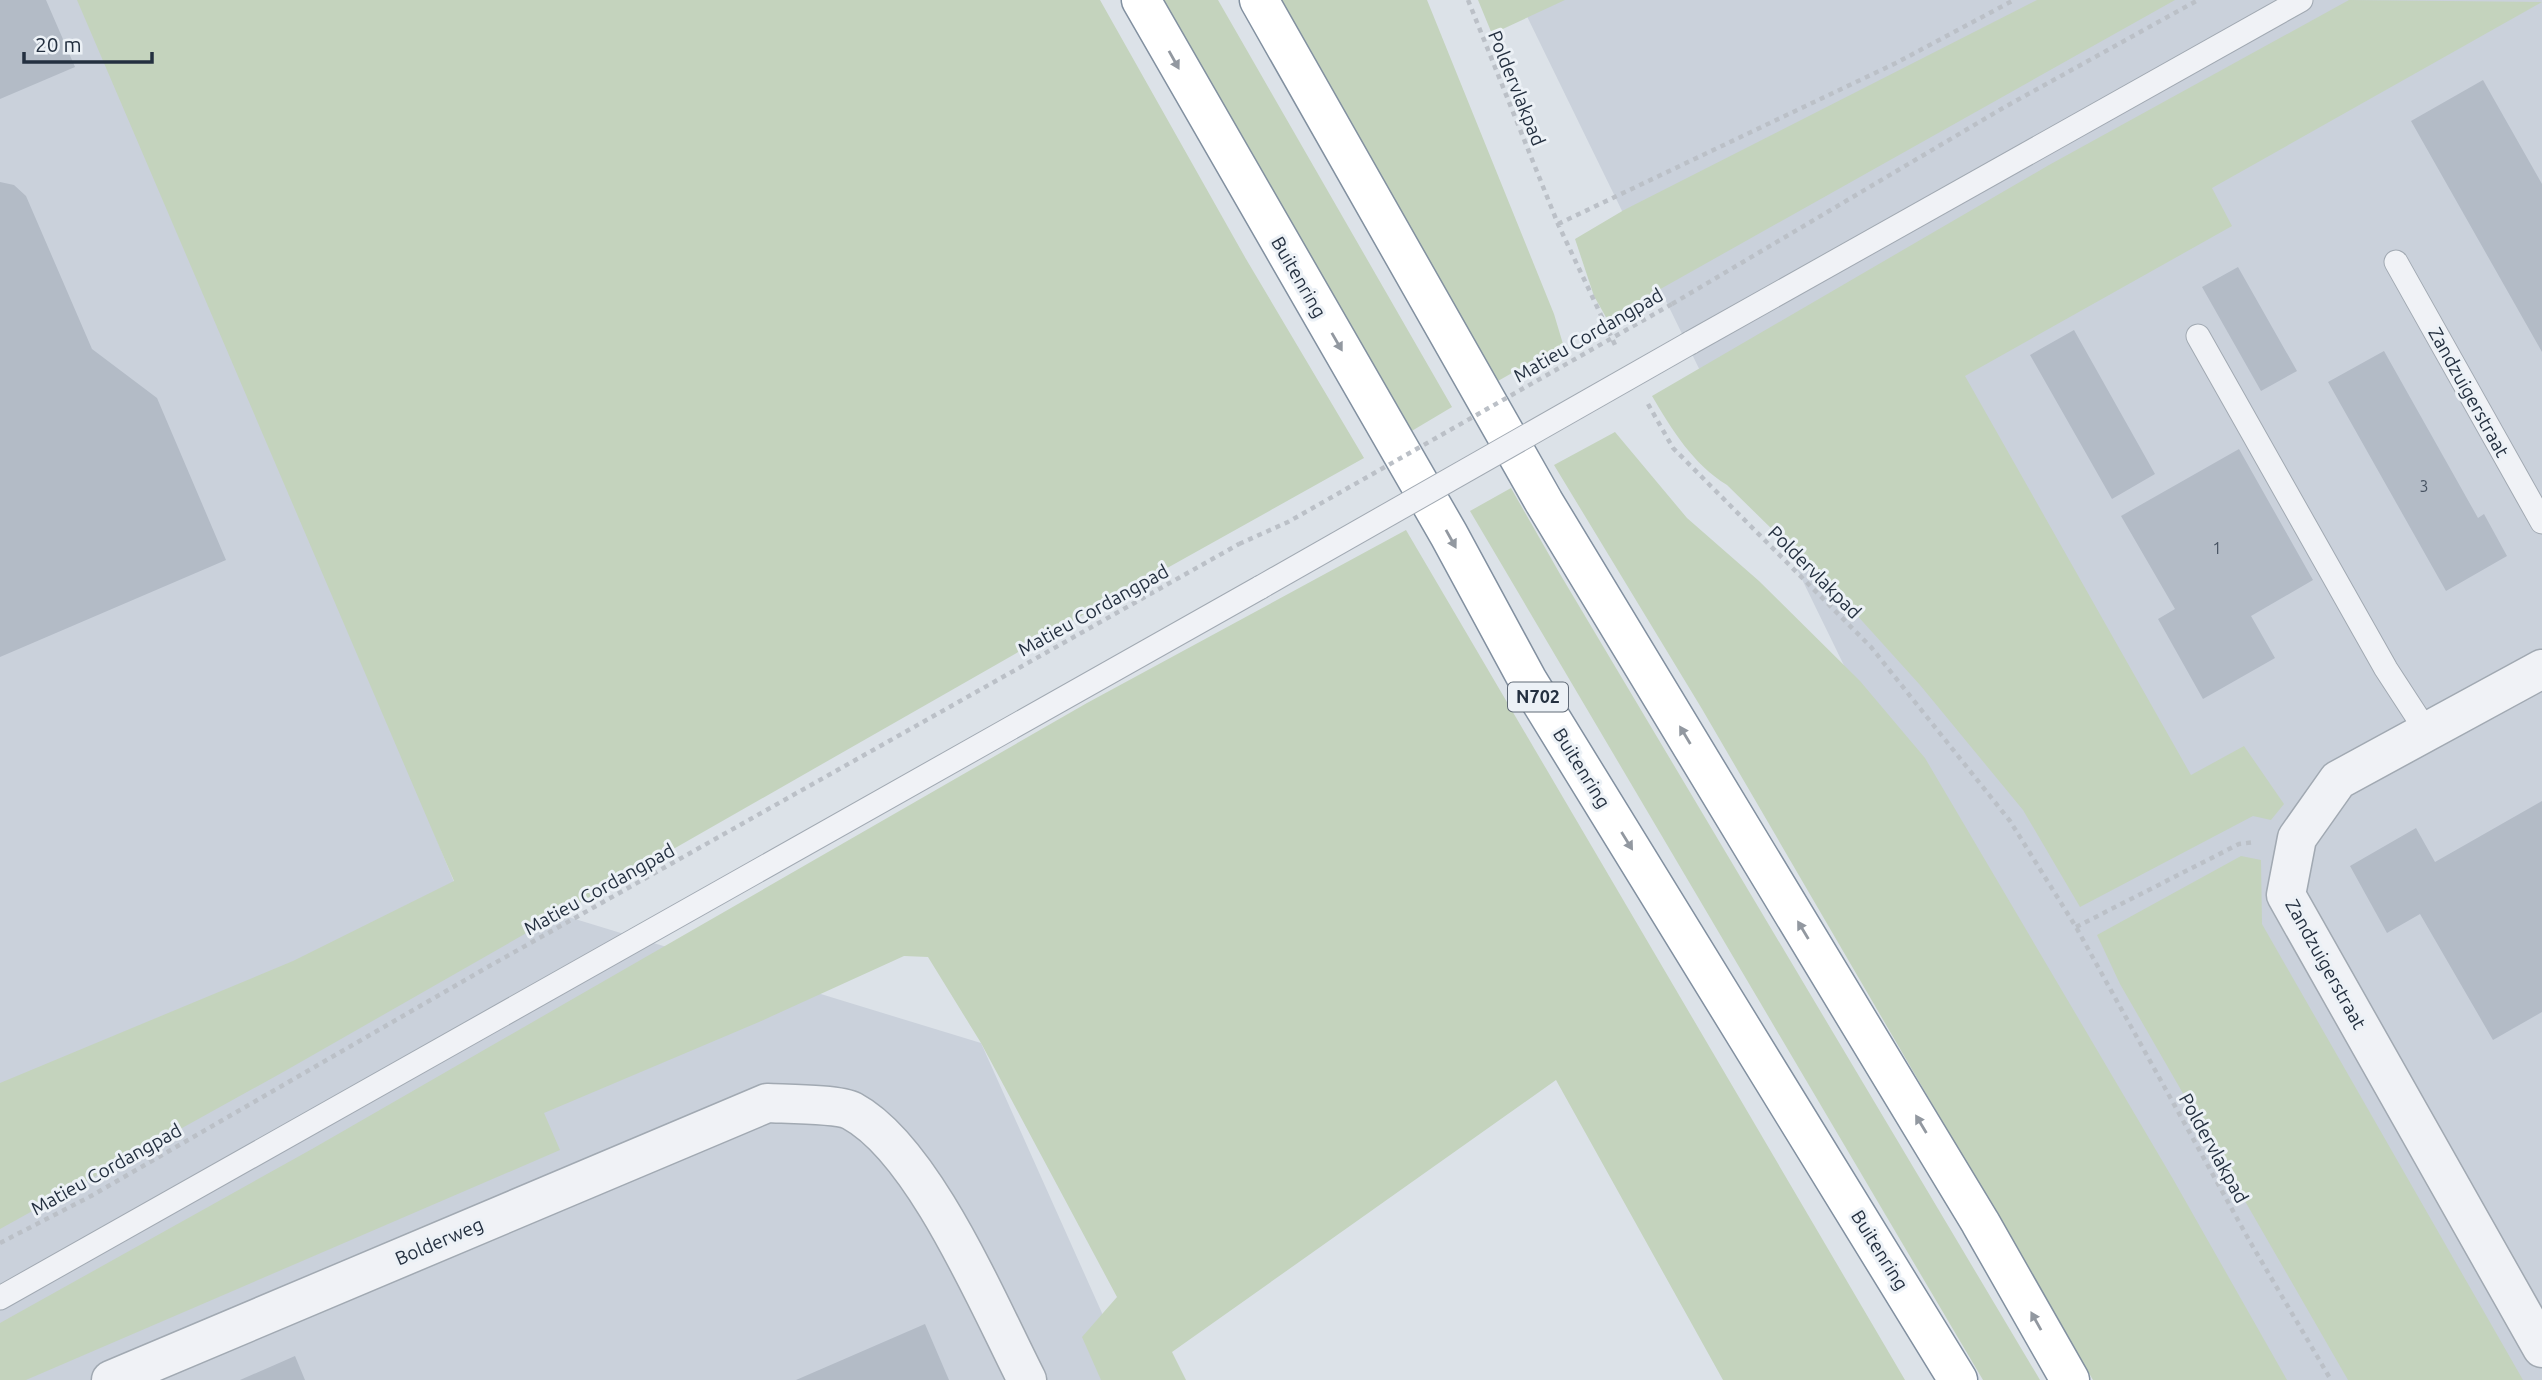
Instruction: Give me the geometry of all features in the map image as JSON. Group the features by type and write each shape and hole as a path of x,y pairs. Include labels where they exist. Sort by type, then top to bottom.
{"highway":[{"name":"Buitenring","path":"1142,0 1449,535 1528,681 1958,1380"},
{"path":"1259,0 1544,502 1980,1223 2070,1380"}],"street":[{"name":"Zandzuigerstraat","path":"2542,668 2338,780 2297,838 2286,895 2542,1348"},
{"name":"Bolderweg","path":"111,1380 767,1103 849,1110 890,1139 955,1236 1027,1380"}],"lane":[{"path":"0,1298 2301,0"},
{"name":"Zandzuigerstraat","path":"2396,262 2542,522"},
{"path":"2198,336 2386,669 2427,732"}],"path":[{"name":"Poldervlakpad","path":"1468,0 1558,224 1599,317 1619,353"},
{"path":"1558,224 1896,63 2014,0"},
{"name":"Matieu Cordangpad","path":"0,1243 91,1196 486,968 1239,544 1288,522 1672,304 2003,108 2198,0"},
{"name":"Poldervlakpad","path":"1646,400 1672,447 1871,647 2010,821 2076,927 2242,1227 2332,1380"},
{"path":"2076,927 2239,844 2297,838"}],"shaded area":[{"path":"0,0 96,0 454,882 981,1043 1132,1380 0,1380"},
{"path":"1519,0 2542,0 2542,1380 2193,1380"}],"green space":[{"path":"77,0 1100,0 1246,259 1364,458 1083,615 285,1071 0,1229 0,1083 293,961 454,881"},
{"path":"1161,0 1218,0 1452,407 1410,432"},
{"path":"1277,0 1427,0 1554,314 1563,344 1498,381"},
{"path":"1478,0 1565,0 1492,34"},
{"path":"2037,0 2175,0 1607,319 1594,296 1575,239 1624,210"},
{"path":"2349,0 2542,2 2212,188 2232,226 1965,376 2191,775 2244,746 2284,804 2271,820 2253,816 2080,907 2023,810 1920,685 1835,591 1727,485 1694,457 1652,396 2049,165"},
{"path":"1615,432 1687,518 1759,581 1860,681 1925,758 2173,1179 2287,1380 2093,1380 1702,709 1554,465"},
{"path":"1511,488 2040,1380 1983,1380 1470,511"},
{"path":"1406,530 1905,1380 1723,1380 1556,1080 1172,1352 1186,1380 1101,1380 1082,1337 1117,1297 981,1043 928,957 904,956 759,1022 544,1113 560,1150 26,1380 0,1380 0,1323 312,1149 1087,703"},
{"path":"2241,856 2261,860 2262,924 2523,1380 2348,1380 2120,984 2097,935"}],"building":[{"path":"0,0 46,0 75,67 0,99"},
{"path":"2483,80 2542,184 2542,352 2411,121"},
{"path":"0,182 14,185 26,196 92,349 157,398 226,560 0,657"},
{"path":"2238,267 2297,371 2261,391 2202,287"},
{"path":"2074,330 2155,474 2112,499 2030,355"},
{"path":"2384,351 2478,518 2484,514 2507,556 2446,591 2328,382"},
{"path":"2239,449 2313,580 2251,616 2275,658 2203,699 2158,619 2175,609 2121,516"},
{"path":"2542,801 2542,1012 2493,1040 2420,914 2387,933 2350,866 2416,828 2435,862"},
{"path":"925,1324 949,1380 796,1380"},
{"path":"295,1356 305,1380 240,1380"}]}
